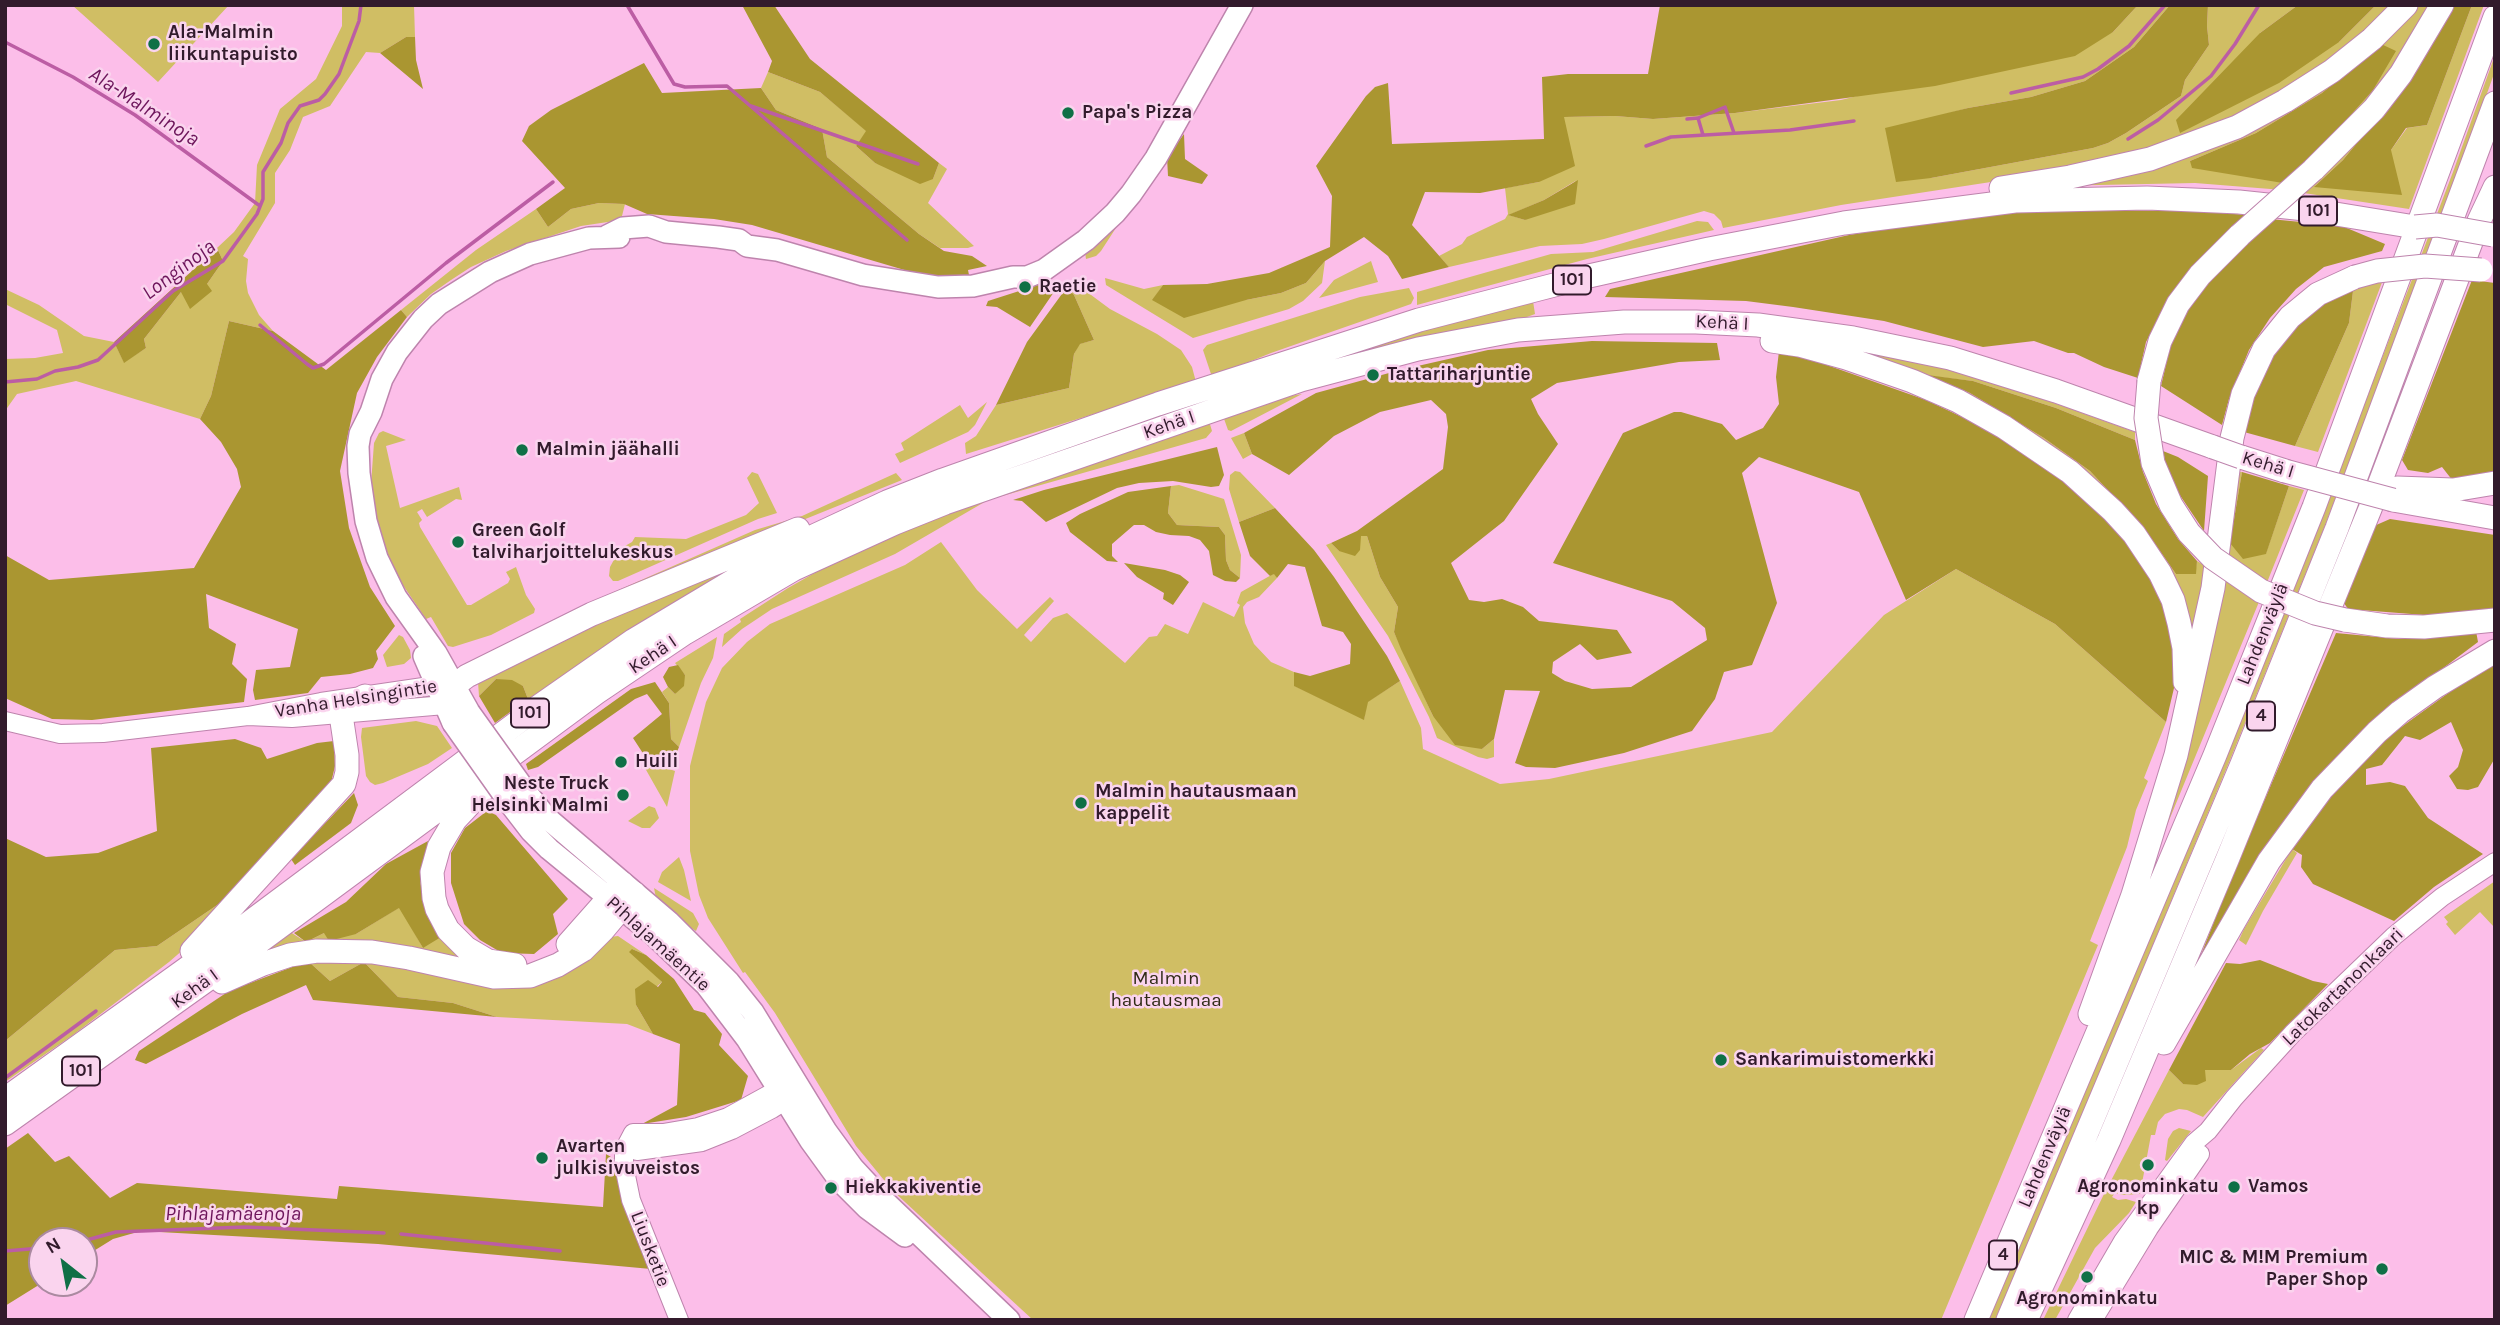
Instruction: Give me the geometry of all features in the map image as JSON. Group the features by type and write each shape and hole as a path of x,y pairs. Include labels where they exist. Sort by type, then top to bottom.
{"highway":[{"path":"1885,216 1969,194 2070,177 2137,162 2214,136 2263,114 2321,78 2372,39 2406,5"},
{"path":"2442,5 2401,74 2374,109 2313,170 2240,235 2200,275 2178,304 2160,341 2149,381 2146,418 2153,463 2171,505 2189,533 2213,558 2261,591 2315,613 2387,626 2424,627 2495,620"},
{"name":"Lahdenväylä","path":"1976,1320 2215,755 2381,331 2495,17"},
{"name":"Lahdenväylä","path":"2008,1320 2242,764 2337,528 2495,103"},
{"path":"2026,1320 2109,1140 2305,672 2479,221 2495,187"},
{"name":"Kehä I","path":"5,1124 538,707 634,640 786,549 874,508 943,480 1245,375 1470,306 1709,249 1885,216 2055,198 2147,198 2239,202 2493,240"},
{"path":"2030,1191 2078,1045 2133,895 2176,755 2213,588 2232,438 2247,385 2263,349 2290,317 2318,294 2356,277 2402,268 2436,267 2488,271"},
{"path":"1663,321 1695,332 1799,345 1912,381 1958,401 2004,427 2070,472 2134,534 2161,573 2173,600 2184,648 2185,690 2176,755"},
{"name":"Kehä I","path":"5,1099 152,1007 685,633 794,569 895,523 979,491 1301,380 1405,352 1518,330 1585,324 1663,321 1792,329 1909,348 1974,365 2285,471 2336,485 2366,484 2395,494"},
{"path":"452,702 467,676 592,614 897,490 943,480"},
{"path":"2395,494 2453,490 2495,483"},
{"path":"2395,494 2495,518"},
{"path":"2109,1140 2258,879 2322,789 2400,712 2435,687 2495,651"},
{"path":"152,1007 205,939 344,784 347,755 341,715 348,706 365,696"},
{"path":"553,725 468,804 446,833 432,872 437,909 448,930 466,948 488,961 513,965 541,961 562,949 621,895"},
{"path":"152,1007 236,974 290,956 317,951 372,952 494,977 530,975 558,965 583,950 621,895"}],"main road":[{"path":"452,702 430,645 396,597 377,558 366,521 358,446 360,434 382,379 397,352 439,304 490,272 530,254 557,245 607,236 623,228 649,226 666,232 739,240 747,246 777,250 863,275 938,287 973,286 1013,277 1027,277 1086,240 1105,224 1131,194 1156,158 1242,5"},
{"name":"Pihlajamäentie","path":"452,702 519,799 555,826 706,985 787,1091 826,1131 853,1168 879,1196 1009,1320"}],"street":[{"name":"Vanha Helsingintie","path":"5,721 44,732 90,734 248,716 365,696 452,702"},
{"name":"Vanha Helsingintie","path":"248,716 292,718 341,715 452,702"},
{"name":"Latokartanonkaari","path":"2077,1320 2140,1215 2194,1143 2208,1132 2234,1098 2293,1033 2375,952 2442,897 2495,862"},
{"path":"628,1176 637,1151 633,1133 663,1133 698,1127 787,1091"},
{"path":"637,1151 702,1142 732,1130 787,1091"},
{"name":"Latokartanonkaari","path":"2092,1320 2149,1228 2203,1150 2208,1132"},
{"name":"Liusketie","path":"633,1133 624,1150 624,1166 634,1208 679,1320"}],"green space":[{"name":"Ala-Malmin liikuntapuisto","path":"72,5 229,5 158,82"},
{"path":"342,5 414,5 415,37 406,37 380,53 366,52 330,106 303,117 290,150 275,173 275,203 243,256 248,259 248,293 259,315 273,331 229,321 211,396 200,419 76,381 17,394 5,411 5,359 63,353 57,330 5,304 5,289 39,305 84,336 114,342 124,362 146,348 144,339 181,292 207,284 223,261 217,248 234,232 255,203 257,165 280,109 316,79 342,26"},
{"path":"2138,5 2170,5 2134,47 2085,81 2031,97 1968,108 1928,119 1931,178 2093,148 2126,133 2181,96 2185,80 2209,45 2208,5 2298,5 2260,33 2339,42 2376,5 2397,5 2352,45 2266,104 2155,148 2056,172 1841,205 1723,228 1721,221 1714,214 1704,211 1582,244 1540,246 1449,267 1439,256 1462,244 1467,237 1505,219 1508,214 1505,188 1539,182 1564,117 1615,116 1653,119 1735,113 1841,100 2113,32","holes":["1577,180 1525,220 1509,215 1544,200"]},
{"path":"2413,5 2433,5 2387,80 2313,156 2345,122 2381,45 2322,93 2256,133 2190,161 2289,184 2283,190 2195,183 2051,186 2193,148"},
{"path":"2446,5 2454,5 2411,77 2343,160 2315,186 2391,150 2407,128 2427,125 2472,5 2484,5 2409,209 2297,192"},
{"path":"2495,55 2495,71 2458,175 2324,528 2046,1201 1995,1320 1989,1320 2225,758 2318,526"},
{"path":"768,72 820,92 867,131 856,146 875,163 933,179 939,163 947,169 928,203 974,246 940,248 919,234 827,157 822,129 776,110 761,88"},
{"path":"599,203 625,204 621,220 581,226 506,251 471,267 451,280 431,294 407,317 401,310 476,250 536,209 548,227 571,209"},
{"path":"1123,217 1101,251 1086,259 1085,252"},
{"path":"1697,221 1708,222 1714,230 1587,259 1417,305 1417,292 1551,254 1593,252"},
{"path":"1325,261 1322,283 1303,301 1289,309 1193,338 1106,285 1105,278 1144,289 1163,285 1153,300 1246,300 1281,293 1306,283"},
{"path":"1371,261 1378,282 1319,298 1334,280"},
{"path":"2384,277 2318,452 2295,446 2349,323 2354,283"},
{"path":"1075,286 1181,350 1192,367 1196,382 966,454 965,443 976,436 996,405 1069,388 1074,354 1079,344 1094,340 1074,295 1067,287"},
{"path":"1409,288 1414,298 1411,304 1271,353 1212,377 1203,350 1207,345 1360,297"},
{"path":"1533,301 1535,314 1527,317 936,499 510,746 505,740 525,725 893,508 1340,353"},
{"path":"1840,344 1979,376 2135,432 2135,440 2056,408 1973,381 1930,376 1970,393 2044,438 2090,471 2146,531 2176,574 2195,574 2197,561 2209,568 2193,659 2107,495"},
{"path":"1302,394 1231,431 1228,430 1223,416 1272,399"},
{"path":"987,402 975,425 968,432 900,463 895,454 904,450 901,443 960,405 968,418"},
{"path":"1209,421 1212,431 1206,438 988,500 895,554 772,609 742,629 722,647 724,634 741,622 740,619 834,562 944,514"},
{"path":"383,431 406,440 386,446 400,508 459,487 462,500 456,499 427,517 422,509 417,512 422,520 420,527 467,605 508,583 510,579 506,572 516,567 526,595 535,609 534,613 491,635 453,647 448,646 431,617 426,619 396,575 379,539 371,484 374,443"},
{"path":"1244,433 1252,454 1243,459 1231,438"},
{"path":"1235,471 1240,472 1275,508 1239,522 1229,489 1230,475"},
{"path":"2232,471 2242,472 2230,543 2266,553 2289,486 2304,490 2266,585 2222,557"},
{"path":"752,472 758,474 777,513 618,581 613,581 609,576 616,556 635,537 686,539 746,515 759,503 747,478"},
{"path":"896,473 902,480 590,606 589,603 755,530 802,516"},
{"path":"1179,485 1224,499 1241,555 1240,578 1230,570 1226,560 1225,535 1219,527 1177,525 1168,513 1171,486"},
{"path":"1361,535 1367,536 1380,577 1398,607 1394,632 1433,716 1482,749 1494,739 1494,757 1478,757 1437,738 1388,636 1326,545 1331,543 1339,551"},
{"name":"Malmin hautausmaa","path":"941,542 977,590 1017,629 1050,597 1054,601 1024,635 1031,642 1053,618 1067,613 1125,663 1149,637 1157,636 1165,624 1188,634 1203,602 1234,617 1240,605 1237,603 1241,592 1275,573 1277,578 1259,597 1247,602 1243,607 1245,623 1254,644 1271,662 1294,672 1295,686 1364,719 1367,702 1400,681 1421,728 1423,749 1500,784 1549,779 1772,732 1884,615 1956,569 2055,624 2166,722 2144,778 2148,781 2136,810 2127,847 2090,941 2098,945 1941,1320 1033,1320 893,1191 856,1146 775,1013 745,972 743,973 708,918 699,895 690,851 690,766 706,702 722,668 747,642 770,624 905,565"},
{"path":"744,561 528,699 523,686 496,679 479,696 478,682 572,631"},
{"path":"2221,572 2261,597 2149,869"},
{"path":"399,635 410,650 411,658 404,664 387,667 383,655"},
{"path":"717,637 713,658 701,683 679,747 671,739 669,703 662,692 668,687 675,694 685,675 675,663"},
{"path":"416,721 437,726 452,748 428,764 383,783 375,785 370,782 366,776 362,728"},
{"path":"675,757 669,769 675,771 667,807 641,761 646,758"},
{"path":"649,806 655,808 659,818 650,828 642,828 628,821"},
{"path":"2292,849 2297,853 2246,945 2239,940 2244,929"},
{"path":"679,857 691,901 658,882 662,872"},
{"path":"423,864 468,960 256,959 287,930 306,942 324,933 356,934 400,907 423,948 426,905 420,882"},
{"path":"2495,881 2495,931 2480,912 2455,935 2444,917"},
{"path":"245,886 207,929 169,962 73,1035 5,1082 5,1041 115,950 157,946"},
{"path":"654,888 693,913 699,924 696,931 668,914 656,898"},
{"path":"618,936 646,955 632,949 662,982 636,1005 653,1034 627,1024 497,1017 453,1003 398,997 364,962 330,981 308,961 345,957 483,982"},
{"path":"2261,1048 2264,1050 2203,1117 2179,1109 2165,1114 2158,1122 2155,1135 2151,1135 2140,1194 2115,1193 2112,1197 2136,1202 2095,1248 2055,1320 2043,1320 2104,1194 2169,1070 2183,1084 2204,1070 2231,1070"},
{"path":"2179,1128 2191,1131 2167,1161 2168,1139 2173,1131"}],"shaded area":[{"path":"742,5 774,5 810,59 939,163 933,179 920,184 875,163 856,146 866,131 820,92 768,72 772,61"},
{"path":"1660,5 2138,5 2113,32 2075,56 1935,86 1735,113 1653,119 1615,116 1564,117 1575,166 1539,182 1480,193 1425,192 1412,225 1449,267 1402,279 1388,256 1364,237 1325,261 1306,283 1281,293 1184,318 1152,300 1163,285 1207,284 1269,273 1330,247 1332,196 1316,166 1375,87 1388,83 1392,144 1544,139 1542,77 1568,74 1648,74"},
{"path":"2170,5 2208,5 2209,45 2185,80 2181,96 2126,133 2093,148 1896,182 1885,128 1968,108 2031,97 2085,81 2134,47"},
{"path":"2298,5 2376,5 2339,42 2279,83 2180,133 2176,120 2260,33"},
{"path":"2454,5 2472,5 2427,125 2406,128 2391,150 2402,195 2314,187 2343,160 2411,77"},
{"path":"406,37 415,37 416,60 423,89 380,53"},
{"path":"2381,44 2396,51 2373,90 2289,184 2192,168 2190,161 2256,133 2322,93"},
{"path":"644,63 662,93 761,88 776,110 822,129 827,157 919,234 944,251 972,256 987,266 968,270 969,275 918,274 752,225 647,214 624,204 599,203 571,209 548,227 536,209 565,188 522,141 529,126 551,110"},
{"path":"1184,134 1185,159 1208,175 1202,184 1168,176 1167,157"},
{"path":"1578,180 1575,204 1525,220 1508,215 1544,200"},
{"path":"2054,210 2193,211 2248,215 2167,302 2146,342 2138,378 2104,367 2074,353 2034,341 1983,347 1884,321 1793,307 1746,301 1605,297 1610,289 1849,235 1958,217"},
{"path":"2270,219 2342,226 2385,244 2382,251 2324,267 2296,289 2270,318 2249,350 2229,399 2222,425 2161,386 2171,343 2185,308"},
{"path":"217,248 223,261 207,284 212,291 190,309 181,292 144,339 146,348 124,363 114,342"},
{"path":"2472,280 2495,283 2495,475 2453,481 2442,467 2428,473 2408,470 2402,460"},
{"path":"2354,283 2349,323 2295,446 2244,432 2255,389 2266,365 2302,316"},
{"path":"1038,285 1056,289 1030,327 997,307 986,306 988,301"},
{"path":"1067,287 1074,295 1094,340 1080,344 1074,354 1069,388 996,405 1027,342"},
{"path":"401,310 407,317 377,357 357,393 340,471 349,528 370,587 395,626 376,651 378,659 373,668 321,677 308,693 255,700 253,690 256,670 290,667 298,629 206,594 209,628 236,644 232,664 247,679 244,702 92,720 52,719 5,698 5,555 49,580 194,568 241,487 237,469 221,442 200,419 211,396 229,321 273,331 326,370"},
{"path":"1592,341 1717,343 1720,360 1679,362 1557,383 1531,399 1558,444 1504,521 1451,563 1469,600 1484,602 1502,599 1523,607 1539,621 1617,630 1632,653 1597,660 1580,644 1553,662 1552,673 1565,681 1592,689 1631,687 1707,640 1705,628 1672,601 1553,563 1623,433 1674,412 1722,424 1736,440 1763,428 1779,404 1776,377 1779,351 1807,358 1926,400 1996,433 2042,462 2117,526 2164,593 2174,653 2174,688 2166,722 2055,624 1956,569 1906,600 1859,492 1759,457 1742,473 1777,603 1752,665 1724,672 1715,699 1692,731 1624,753 1555,768 1526,767 1515,763 1540,691 1505,690 1494,739 1482,749 1455,745 1433,716 1401,649 1394,632 1398,607 1380,577 1367,536 1361,536 1360,550 1355,556 1339,551 1331,543 1357,531 1443,469 1448,427 1446,414 1431,400 1380,412 1334,436 1289,475 1252,454 1244,433 1316,393 1400,370 1488,350"},
{"path":"1927,375 1973,381 2056,408 2135,440 2143,472 2156,504 2178,539 2197,561 2196,574 2176,574 2146,531 2090,471 2044,438 1970,393"},
{"path":"1217,447 1224,475 1219,486 1173,481 1139,483 1117,488 1046,522 1022,501 1013,500 1044,490"},
{"path":"2163,451 2208,476 2204,531 2169,479"},
{"path":"2242,472 2289,486 2266,554 2243,559 2230,543"},
{"path":"1171,486 1168,513 1177,525 1219,527 1225,535 1226,560 1230,570 1240,578 1236,582 1225,581 1213,575 1209,551 1200,540 1189,536 1170,535 1156,532 1144,525 1134,525 1112,544 1112,556 1118,562 1107,561 1070,532 1066,523 1128,492"},
{"path":"1275,508 1314,550 1334,577 1387,656 1400,681 1368,702 1364,720 1294,686 1294,672 1310,676 1350,664 1351,644 1343,632 1322,626 1305,567 1288,564 1277,578 1274,574 1270,576 1250,556 1239,522"},
{"path":"2390,519 2495,535 2495,609 2437,616 2348,609 2344,603 2374,526"},
{"path":"1124,563 1165,570 1180,575 1189,582 1173,605 1163,599 1164,593 1137,577"},
{"path":"2476,631 2478,642 2394,705 2346,747 2291,812 2197,965 2336,633 2399,639"},
{"path":"678,665 685,675 684,686 675,694 663,677 669,667"},
{"path":"2495,665 2495,758 2478,787 2457,789 2449,776 2458,767 2463,750 2451,722 2420,740 2405,736 2382,765 2366,769 2366,785 2390,782 2405,786 2428,818 2483,854 2434,887 2394,921 2313,884 2301,867 2302,855 2292,849 2315,815 2348,776 2389,736 2476,673"},
{"path":"496,679 512,680 523,686 528,699 495,723 479,696"},
{"path":"655,682 669,703 671,739 679,747 675,757 646,758 633,738 662,714 647,694 635,699 538,767 528,770 526,764 631,689"},
{"path":"235,739 261,748 267,759 317,743 334,741 335,766 331,783 245,886 157,946 115,950 5,1041 5,838 46,857 98,853 157,831 151,748"},
{"path":"354,793 358,805 351,823 295,865 291,859"},
{"path":"487,811 496,815 568,899 553,914 558,934 534,954 502,953 480,940 464,924 451,883 451,853 465,828"},
{"path":"428,841 420,882 426,905 441,937 423,948 399,908 356,934 329,941 324,933 306,942 294,933 346,902 386,864"},
{"path":"632,949 646,955 674,979 694,1010 705,1013 722,1034 719,1045 748,1076 741,1100 686,1117 642,1124 677,1105 680,1044 653,1034 636,1005 635,989 648,980 658,987 662,982 629,952"},
{"path":"2260,960 2313,981 2328,984 2270,1043 2250,1054 2231,1070 2205,1070 2206,1081 2197,1085 2183,1084 2169,1070 2226,963 2240,964"},
{"path":"308,961 330,981 364,962 398,997 453,1003 497,1017 313,1000 306,985 242,1014 146,1064 135,1060 139,1051 229,991"},
{"path":"28,1133 55,1162 69,1156 110,1198 137,1183 337,1199 339,1186 603,1207 606,1154 616,1160 629,1220 651,1269 378,1244 141,1231 113,1239 98,1248 98,1227 28,1227 28,1292 5,1306 5,1149"}],"waterway":[{"name":"Longinoja","path":"5,382 37,379 55,371 98,360 173,291 223,261 257,214 263,199 263,172 281,143 288,123 300,106 319,100 339,74 359,21 361,5"},
{"path":"627,5 674,84 685,87 727,86 907,240"},
{"path":"2011,93 2083,77 2098,69 2129,46 2165,5"},
{"path":"2128,139 2158,120 2211,76 2259,5"},
{"name":"Ala-Malminoja","path":"5,42 73,77 135,115 260,206"},
{"path":"751,106 918,164"},
{"path":"1703,135 1698,118 1725,107 1734,133"},
{"path":"1687,119 1698,118"},
{"path":"1646,146 1671,137 1790,130 1854,121"},
{"path":"260,325 313,368 324,364 446,263 553,182"},
{"path":"5,1078 96,1011"},
{"name":"Pihlajamäenoja","path":"98,1237 116,1232 245,1227 384,1233"},
{"name":"Pihlajamäenoja","path":"401,1234 560,1251"},
{"name":"Pihlajamäenoja","path":"5,1251 28,1249"}],"place":[{"name":"Ala-Malmin liikuntapuisto","path":"154,44"},
{"name":"Papa's Pizza","path":"1068,113"},
{"name":"Raetie","path":"1025,287"},
{"name":"Tattariharjuntie","path":"1373,375"},
{"name":"Malmin jäähalli","path":"522,450"},
{"name":"Green Golf talviharjoittelukeskus","path":"458,542"},
{"name":"Huili","path":"621,762"},
{"name":"Neste Truck Helsinki Malmi","path":"623,795"},
{"name":"Malmin hautausmaan kappelit","path":"1081,803"},
{"name":"Sankarimuistomerkki","path":"1721,1060"},
{"name":"Avarten julkisivuveistos","path":"542,1158"},
{"name":"Agronominkatu kp","path":"2148,1165"},
{"name":"Vamos","path":"2234,1187"},
{"name":"Hiekkakiventie","path":"831,1188"},
{"name":"MIC & M!M Premium Paper Shop","path":"2382,1269"},
{"name":"Agronominkatu","path":"2087,1277"}]}
